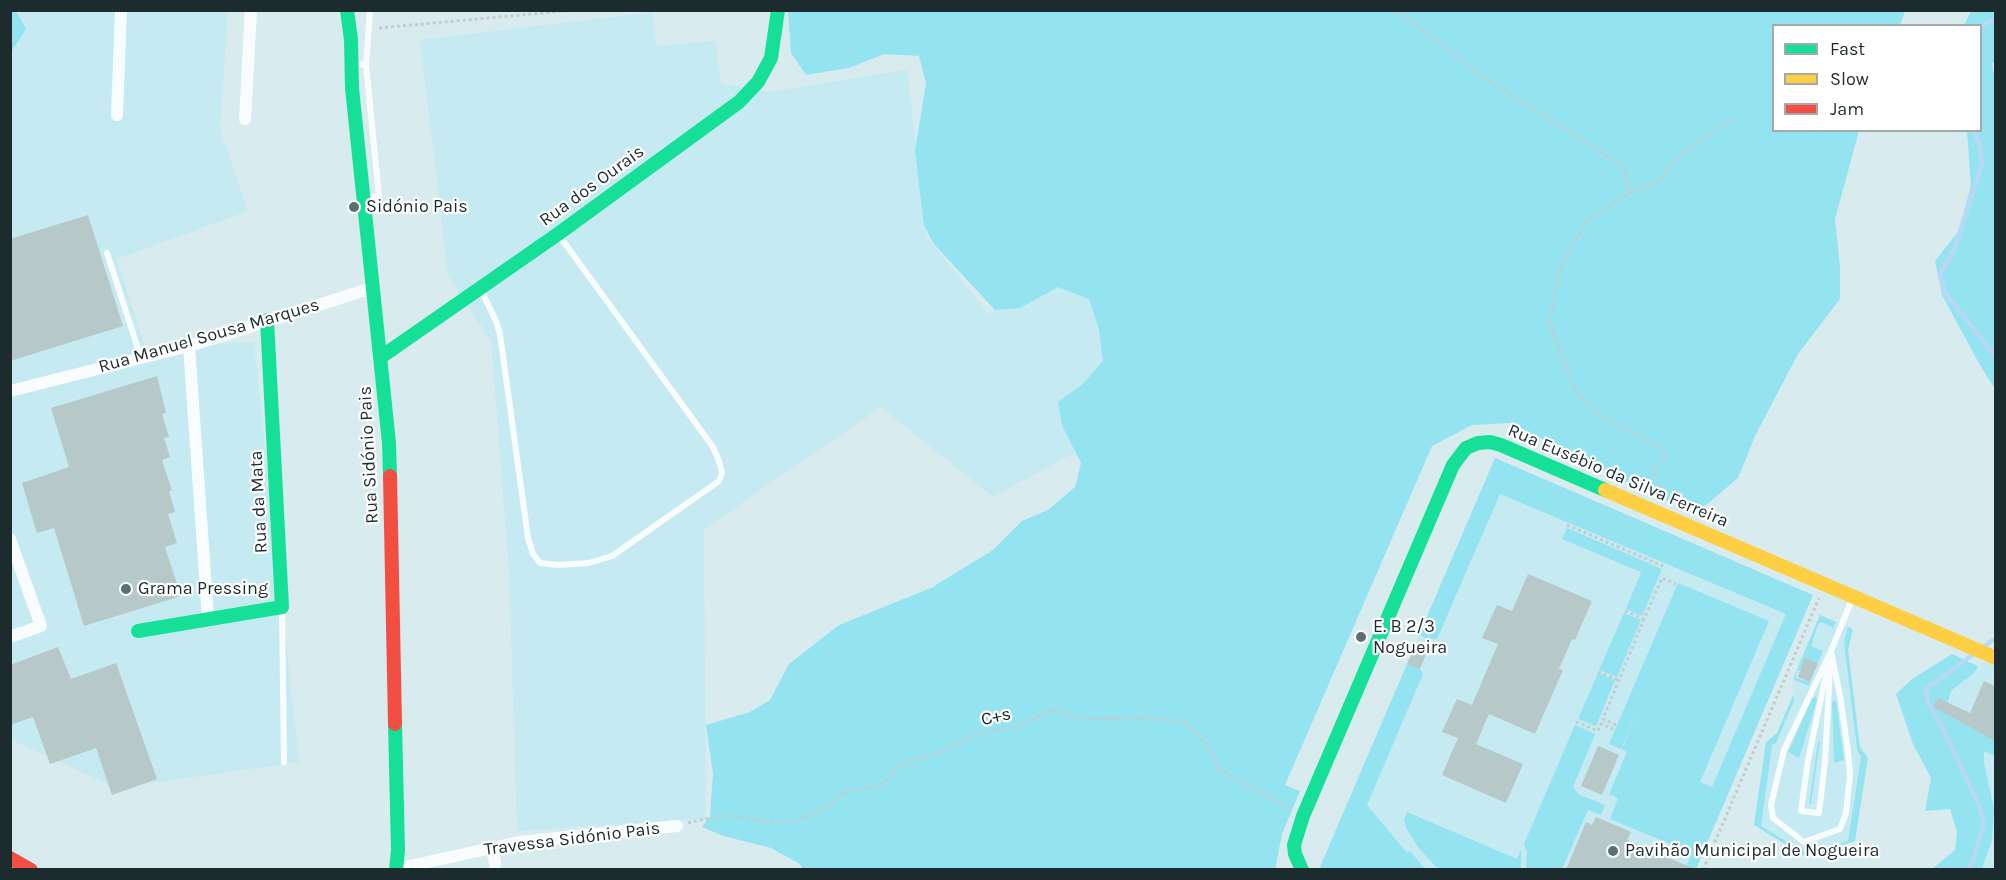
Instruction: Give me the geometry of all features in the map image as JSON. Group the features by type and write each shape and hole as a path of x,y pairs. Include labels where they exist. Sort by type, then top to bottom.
{"street":[{"path":"117,115 121,10"},
{"path":"245,119 251,10"},
{"path":"347,10 351,40"},
{"path":"351,40 355,10"},
{"name":"Rua dos Ourais","path":"381,357 558,234 739,102 758,82 771,58 777,34 778,10"},
{"name":"Rua Sidónio Pais","path":"351,40 359,64 352,88 389,443 398,850 396,869"},
{"name":"Rua Manuel Sousa Marques","path":"10,391 189,346 372,288"},
{"name":"Rua da Mata","path":"267,320 282,608"},
{"path":"189,346 208,618"},
{"name":"Rua Eusébio da Silva Ferreira","path":"1302,870 1294,845 1303,816 1453,465 1466,448 1478,443 1495,443 1983,652"},
{"path":"10,539 41,626 10,637"},
{"path":"138,631 282,608"},
{"name":"Travessa Sidónio Pais","path":"396,869 519,842 677,826"},
{"path":"493,848 495,864"},
{"path":"10,858 31,870"}],"lane":[{"path":"359,64 369,28 370,10"},
{"path":"480,288 500,334 528,538 533,554 540,563 558,565 589,563 612,556 719,481 722,473 720,461 713,447 558,234"},
{"path":"107,252 141,358"},
{"path":"1831,651 1848,752 1850,774 1846,813 1840,829 1804,842 1773,818 1770,805 1784,750 1831,651 1853,597"},
{"path":"282,608 284,762"},
{"path":"1831,651 1825,762 1819,813 1801,811 1808,760 1831,651"}],"path":[{"path":"369,28 496,19 575,10"},
{"path":"1380,10 1399,12 1486,79 1624,167 1629,193"},
{"path":"1668,517 1668,505 1653,468 1665,457 1659,446 1596,414 1575,390 1549,322 1562,266 1588,220 1629,193 1656,183 1681,154 1734,118"},
{"path":"1567,525 1663,566"},
{"path":"1617,725 1602,719 1662,578 1676,584"},
{"path":"1703,870 1825,585"},
{"path":"1624,611 1644,619"},
{"path":"1598,672 1619,680"},
{"name":"C+s","path":"677,826 722,815 771,822 795,821 827,808 842,793 881,785 902,765 935,754 976,734 1020,726 1051,710 1083,718 1183,721 1207,745 1220,769 1303,816"},
{"path":"1576,722 1598,731 1601,724 1613,729"}],"shaded area":[{"path":"11,10 16,11 26,29 11,52"},
{"path":"11,11 228,11 220,130 248,211 117,259 146,350 254,342 299,762 117,788 11,740"},
{"path":"788,11 1905,11 1900,24 1772,24 1772,132 1859,132 1835,219 1840,267 1840,299 1798,354 1755,436 1738,478 1699,511 1655,496 1510,423 1472,425 1432,446 1285,785 1300,791 1282,834 1275,870 803,869 800,864 771,848 723,836 702,827 710,816 713,774 706,725 750,712 770,700 789,664 839,625 931,588 993,550 1022,521 1048,510 1075,487 1081,463 1062,425 1058,402 1083,384 1103,361 1099,329 1089,299 1058,287 1020,308 995,310 933,243 924,225 915,151 926,83 919,56 884,54 849,68 806,75 791,53"},
{"path":"1971,11 1995,11 1995,62 1992,63 1996,84 1995,389 1942,295 1935,261 1958,232 1971,186 1967,132 1982,132 1982,24 1964,24"},
{"path":"653,12 656,46 716,41 721,83 767,92 907,70 927,237 988,314 1088,264 1164,404 993,497 881,407 704,529 706,819 517,831 509,571 491,341 448,276 420,40"},
{"path":"1495,458 1813,595 1696,869 1327,870 1320,867"},
{"path":"1495,458 1813,595 1696,869 1685,869 1692,853 1610,819 1618,798 1609,794 1627,752 1622,749 1637,712 1621,749 1609,744 1678,583 1769,621 1700,782 1712,787 1786,614 1500,494 1437,639 1427,639 1419,635"},
{"path":"1567,528 1662,569 1642,616 1626,609 1641,572 1562,539"},
{"path":"1624,613 1641,620 1617,677 1599,670"},
{"path":"1820,615 1853,629 1848,650 1860,747 1868,758 1855,841 1806,857 1754,825 1766,742 1777,733 1793,695 1792,682"},
{"path":"1820,615 1836,622 1832,630 1832,627 1821,622 1818,625 1811,646 1823,651 1818,663 1806,658 1800,671 1797,671 1795,678 1810,682 1809,686 1793,679"},
{"path":"1848,627 1853,629 1848,650 1860,747 1868,758 1855,841 1806,857 1754,825 1766,742 1777,733 1793,695 1794,701 1776,743 1772,745 1761,826 1807,854 1848,841 1861,757 1857,749 1844,642"},
{"path":"1952,654 1978,666 1975,672 1951,691 1948,703 1957,720 1995,740 1995,756 1984,751 1984,763 1994,809 1992,840 1982,869 1932,869 1955,850 1957,832 1950,809 1925,811 1931,778 1913,744 1896,694 1912,679"},
{"path":"1990,658 1995,660 1995,740 1947,715 1951,691"},
{"path":"1407,664 1419,668 1423,674 1367,805 1407,853 1410,851 1425,869 1327,870 1320,867"},
{"path":"1598,673 1615,680 1596,726 1578,719"},
{"path":"1816,696 1817,700 1799,758 1788,752 1812,699"},
{"path":"1835,700 1844,760 1834,763 1832,702"},
{"path":"1575,725 1595,734 1573,787 1578,794 1605,805 1601,815 1588,810 1562,869 1526,869 1527,853 1524,844"},
{"path":"1818,741 1820,741 1811,804 1809,804"},
{"path":"1984,750 1995,756 1996,869 1982,870 1992,840 1994,809 1984,763"},
{"path":"1407,812 1517,859 1521,849 1521,869 1438,869 1418,847 1406,828 1404,820"}],"building":[{"path":"88,215 123,326 10,361 10,239"},
{"path":"157,376 166,413 162,414 169,437 164,438 170,457 162,460 172,491 169,491 175,512 168,514 177,543 165,547 181,596 84,626 54,528 37,533 22,483 69,467 51,408"},
{"path":"1528,574 1592,601 1559,669 1563,670 1535,734 1489,714 1476,744 1523,764 1506,803 1442,775 1458,738 1442,732 1457,699 1472,705 1498,644 1482,638 1497,605 1512,611"},
{"path":"1415,646 1427,652 1420,669 1407,664"},
{"path":"58,647 71,679 116,663 157,779 112,795 96,748 50,764 33,717 10,725 10,665"},
{"path":"1805,658 1818,663 1810,682 1798,677"},
{"path":"1984,681 1995,686 1995,741 1933,707 1938,698 1970,713"},
{"path":"1598,746 1619,755 1602,795 1581,786"},
{"name":"Pavihão Municipal de Nogueira","path":"1596,817 1631,832 1627,840 1697,870 1566,870 1586,822 1592,825"}],"waterway":[{"path":"1982,25 1996,19"},
{"path":"1974,132 1979,143 1982,164 1954,250 1940,274 1945,293 1996,357"},
{"path":"1982,648 1996,638"},
{"path":"1967,870 1972,863 1984,824 1979,805 1928,703 1926,689 1975,653"}],"traffic: fast":[{"path":"347,10 351,40 352,88 389,443 390,476"},
{"path":"381,357 558,234 739,102 758,82 771,58 778,10"},
{"path":"138,631 282,607 267,320"},
{"path":"1302,870 1294,845 1303,816 1453,465 1466,448 1478,443 1490,442 1501,445 1605,490"},
{"path":"395,724 398,850 396,870"}],"traffic: slow":[{"path":"1605,490 1996,658"}],"traffic: jam":[{"path":"390,476 395,724"},
{"path":"10,858 31,870"}],"place":[{"name":"Sidónio Pais","path":"354,207"},
{"name":"Grama Pressing","path":"126,589"},
{"name":"E. B 2/3 Nogueira","path":"1361,637"},
{"name":"Pavihão Municipal de Nogueira","path":"1613,851"}]}
